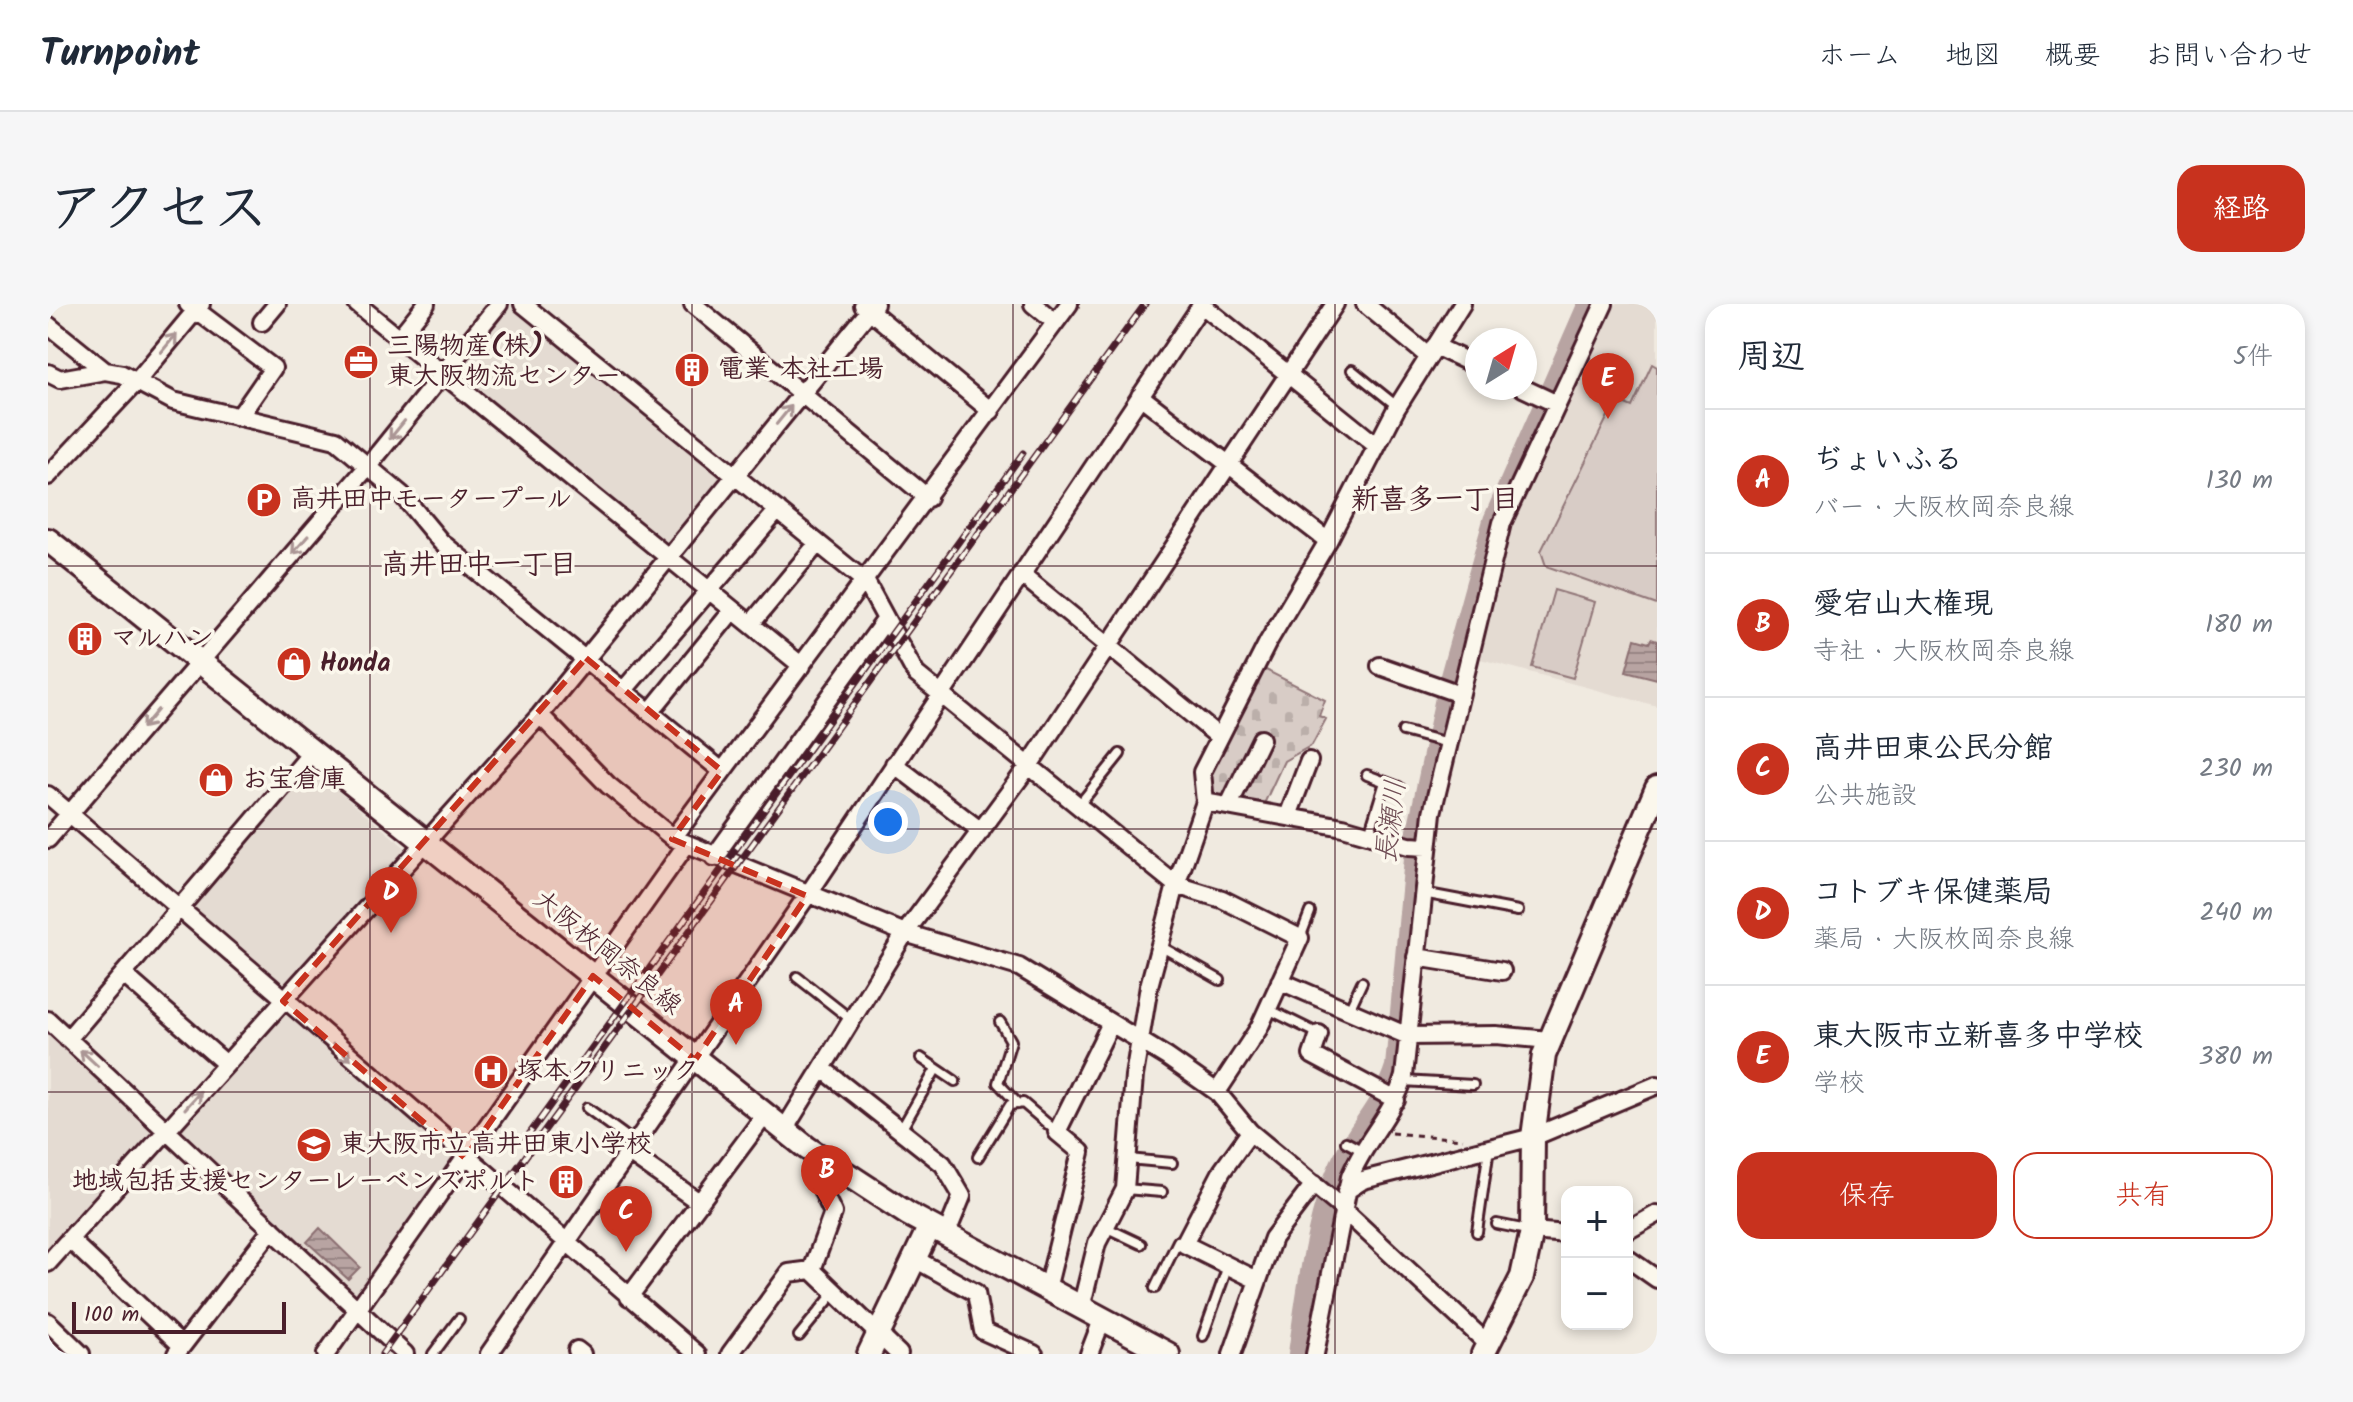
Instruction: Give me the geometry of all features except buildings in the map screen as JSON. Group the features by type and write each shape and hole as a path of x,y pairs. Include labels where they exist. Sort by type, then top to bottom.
{"main road":[{"name":"大阪枚岡奈良線","path":"48,540 695,1060 839,1170 938,1230 1168,1354"},
{"path":"1487,1351 1522,1277 1532,1231 1533,1137 1538,1085 1549,1040 1657,788"},
{"path":"874,1345 915,1259 938,1230"}],"street":[{"path":"262,322 277,304"},
{"path":"357,304 802,666"},
{"path":"398,339 426,304"},
{"path":"48,839 369,465 499,304"},
{"path":"523,304 866,582 916,674 942,692 1176,885 1222,899 1300,938 1268,1009 1217,1092"},
{"path":"693,304 928,498"},
{"path":"1033,304 1055,322"},
{"path":"326,1354 593,976 722,771 866,582 1069,304"},
{"path":"489,1354 807,896 1202,304 1377,446"},
{"path":"784,1130 824,1070 905,933 1030,764 1335,304"},
{"path":"1365,304 1432,351 1465,362"},
{"path":"1081,1308 1097,1243 1125,1189 1140,1042 1159,945 1205,802 1202,772 1268,642 1328,541 1398,407 1462,304"},
{"path":"1315,1354 1338,1200 1360,1149 1375,1132 1390,1097 1403,1081 1403,1033 1423,893 1419,847 1444,742 1452,691 1502,523 1604,304"},
{"path":"48,476 137,381 194,306 273,368 239,417"},
{"path":"48,1263 540,715 803,393 869,306 991,411"},
{"path":"48,325 105,371 137,381 173,401 336,440 402,495 441,542 722,771"},
{"path":"48,373 60,379 105,371"},
{"path":"1537,395 1557,404"},
{"path":"1140,396 1328,541"},
{"path":"623,691 778,510"},
{"path":"751,624 818,543"},
{"path":"1021,574 1218,736"},
{"path":"650,712 733,610"},
{"path":"714,857 886,619"},
{"path":"1380,666 1452,691"},
{"path":"540,715 608,785 679,841 807,896 905,933 1019,967 1217,1092 1250,1132 1338,1200 1487,1351"},
{"path":"1229,805 1261,739"},
{"path":"68,1039 313,751"},
{"path":"1288,816 1309,761"},
{"path":"894,764 981,831"},
{"path":"48,795 465,1158 697,1354"},
{"path":"1205,802 1288,816 1419,847"},
{"path":"1416,957 1502,971"},
{"path":"123,974 226,1064"},
{"path":"1280,981 1403,1033 1496,1035 1549,1040"},
{"path":"48,1020 405,1354"},
{"path":"1047,1289 1081,1152 1057,1132 1110,1025"},
{"path":"1319,1034 1312,1055 1390,1097"},
{"path":"824,1070 943,1164 962,1196 938,1230"},
{"path":"1338,1200 1363,1180 1533,1137 1657,1085"},
{"path":"629,1297 765,1115"},
{"path":"1250,1132 1222,1171 1184,1244 1257,1280"},
{"path":"632,1149 699,1202"},
{"path":"812,1270 833,1213 823,1192 839,1170"},
{"path":"1232,1354 1273,1238 1314,1184"},
{"path":"1633,1228 1657,1214"},
{"path":"69,1239 179,1350 272,1229"},
{"path":"1532,1231 1561,1233"},
{"path":"915,1259 976,1293 983,1331 1034,1354"},
{"path":"1633,1262 1657,1279"},
{"path":"812,1270 874,1345 899,1354"},
{"path":"730,1354 789,1273 812,1270"},
{"path":"1089,1354 1102,1320"},
{"path":"48,1322 81,1354"}],"lane":[{"path":"1352,370 1398,407"},
{"path":"1403,731 1444,742"},
{"path":"1079,805 1120,754"},
{"path":"1367,775 1399,787"},
{"path":"1368,835 1385,782"},
{"path":"1423,893 1518,911"},
{"path":"1300,938 1310,912"},
{"path":"1159,945 1220,980"},
{"path":"797,977 853,1021"},
{"path":"1349,1011 1362,982"},
{"path":"1268,1009 1319,1034"},
{"path":"1000,1022 1011,1041 998,1083 1018,1104"},
{"path":"921,1058 955,1081"},
{"path":"900,1132 936,1069"},
{"path":"1403,1081 1473,1085"},
{"path":"978,1157 1010,1105 1023,1103 1057,1132"},
{"path":"587,1108 632,1149"},
{"path":"1346,1142 1360,1149"},
{"path":"1477,1232 1483,1150"},
{"path":"1128,1159 1172,1163"},
{"path":"1125,1189 1162,1192"},
{"path":"1497,1224 1532,1231"},
{"path":"1105,1227 1141,1244"},
{"path":"1155,1288 1178,1241 1184,1244"},
{"path":"1203,1336 1228,1266"},
{"path":"799,1336 834,1293"},
{"path":"433,1354 459,1319"}],"path":[{"path":"1375,1132 1475,1139 1483,1150"}],"highlighted area":[{"path":"586,658 722,771 672,839 807,896 695,1060 593,976 465,1158 283,1001"}],"shaded area":[{"path":"1612,304 1657,304 1657,706 1473,657 1506,534"},
{"path":"507,307 519,310 723,475 722,482 673,543 663,546 459,379 456,368"},
{"path":"1635,639 1649,643 1651,639 1657,641 1657,679 1626,671"},
{"path":"309,767 408,850 289,986 281,986 187,906"},
{"name":"東大阪市立高井田東小学校","path":"282,1007 456,1158 355,1298 173,1131"},
{"path":"48,1032 156,1132 48,1251"},
{"path":"320,1228 360,1267 348,1279 307,1242"}],"green space":[{"path":"1652,364 1657,367 1657,605 1546,566 1541,551 1616,400 1632,407"},
{"path":"1554,590 1595,602 1573,678 1532,667"},
{"path":"1260,667 1325,700 1319,716 1326,719 1312,745 1284,761 1263,806 1211,796 1208,775"}],"waterway":[{"name":"長瀬川","path":"1301,1354 1316,1253 1337,1178 1354,1145 1382,1103 1398,1067 1419,836 1451,684 1496,521 1591,304"}],"railway":[{"path":"382,1354 1145,304"},
{"path":"525,1140 1023,453"}],"place":[{"name":"三陽物産(株) 東大阪物流センター","path":"361,362"},
{"name":"電業 本社工場","path":"692,370"},
{"name":"東大阪市立新喜多中学校","path":"1608,419"},
{"name":"高井田中モータープール","path":"264,500"},
{"name":"マルハン","path":"85,639"},
{"name":"Honda","path":"294,664"},
{"name":"お宝倉庫","path":"216,780"},
{"name":"コトブキ保健薬局","path":"391,933"},
{"name":"ぢょいふる","path":"736,1045"},
{"name":"塚本クリニック","path":"491,1072"},
{"name":"東大阪市立高井田東小学校","path":"314,1145"},
{"name":"地域包括支援センターレーベンズポルト","path":"566,1182"},
{"name":"愛宕山大権現","path":"827,1211"},
{"name":"高井田東公民分館","path":"626,1252"}],"district":[{"name":"新喜多一丁目","path":"1435,500"},
{"name":"高井田中一丁目","path":"479,565"}]}
